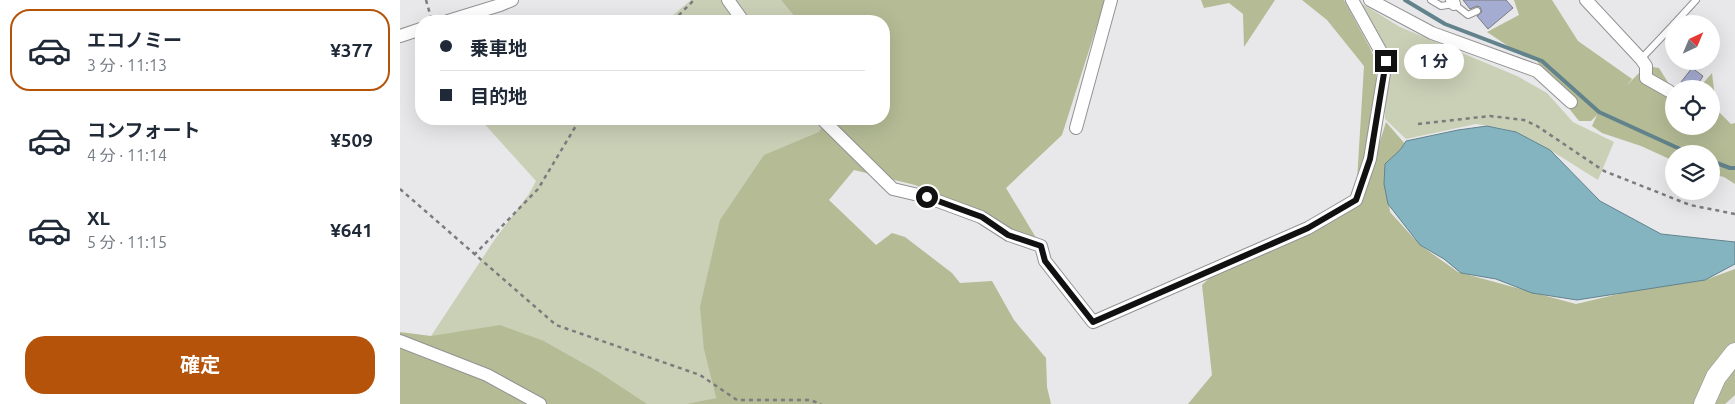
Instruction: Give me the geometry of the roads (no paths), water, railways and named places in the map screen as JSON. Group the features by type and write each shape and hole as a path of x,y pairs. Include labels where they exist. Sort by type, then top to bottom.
{"main road":[{"path":"1704,404 1716,377 1735,352"}],"street":[{"path":"728,0 739,15"},
{"path":"1076,128 1112,0"},
{"path":"828,125 894,189 927,197 982,217 1008,235 1041,246 1045,261 1093,322 1308,228 1356,200 1370,159 1386,61 1352,0"},
{"path":"1370,0 1432,33 1537,71 1571,102"},
{"path":"1586,0 1641,59 1646,66 1646,78 1665,89"},
{"path":"465,15 503,2"},
{"path":"400,36 415,31"},
{"path":"400,341 487,375 540,404"}],"lane":[{"path":"1431,0 1441,6 1453,2 1468,15 1477,11"},
{"path":"1682,15 1696,0"},
{"path":"1641,59 1665,34"}],"water":[{"path":"1487,126 1516,132 1550,150 1600,201 1661,234 1735,242 1735,264 1705,280 1577,300 1532,293 1496,279 1461,273 1444,259 1420,245 1388,204 1384,184 1385,164 1399,151 1406,141"}],"waterway":[{"path":"1405,0 1445,24 1542,61 1599,112 1671,145"},
{"path":"1720,164 1735,168"}]}
